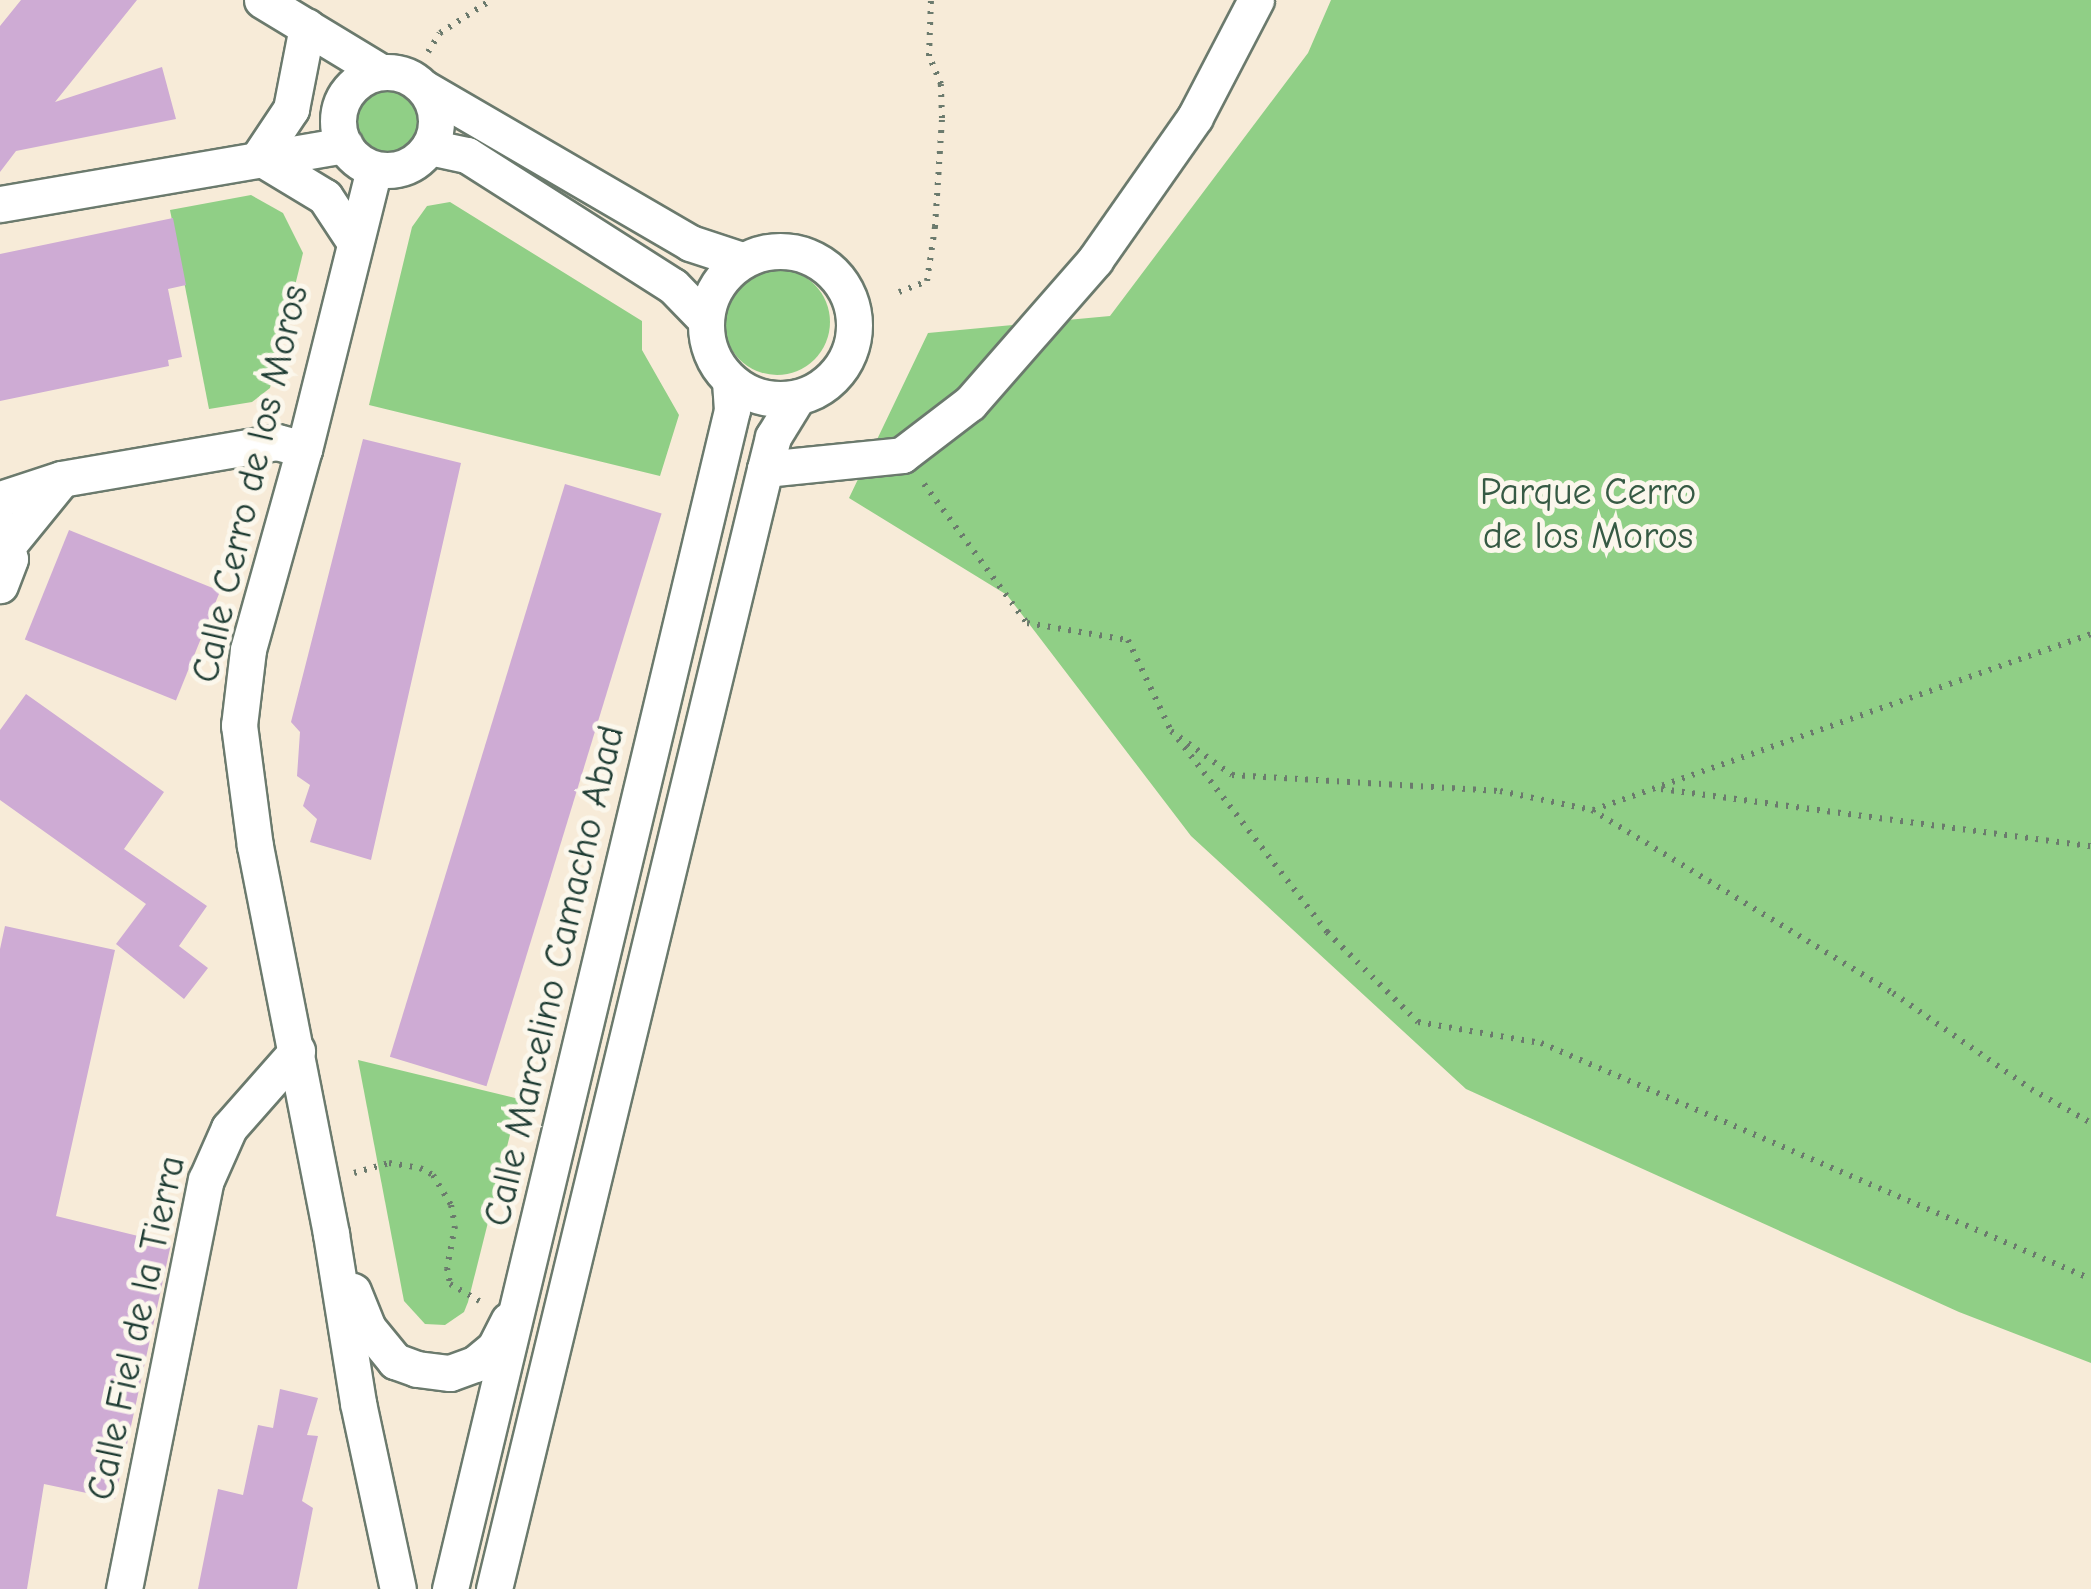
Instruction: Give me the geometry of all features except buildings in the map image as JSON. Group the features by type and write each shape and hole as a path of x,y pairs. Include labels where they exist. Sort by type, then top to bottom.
{"street":[{"path":"262,0 690,244 742,260"},
{"path":"765,468 902,455 970,404 1096,260 1195,117 1256,0"},
{"path":"307,27 344,99 338,120 344,145 374,169 405,166 429,146 436,117 406,79"},
{"path":"260,157 291,109 307,27"},
{"path":"260,157 344,99 406,79"},
{"path":"0,204 344,145"},
{"path":"429,146 467,156 483,166 673,286 705,319"},
{"path":"260,157 326,197 354,241"},
{"name":"Calle Cerro de los Moros","path":"374,169 304,449 248,650 239,725 255,846 331,1234 358,1402 398,1589"},
{"path":"766,251 804,255 836,275 849,297 854,322 851,348 840,370 820,388 797,398 771,400 749,394 730,381 715,363 705,319 710,297 722,277 742,260 766,251"},
{"name":"Calle Marcelino Camacho Abad","path":"450,1589 732,410 730,381"},
{"path":"494,1589 765,468 773,437 797,398"},
{"path":"0,499 61,480 278,442 304,449"},
{"path":"0,586 10,559 4,535 61,480"},
{"name":"Calle Fiel de la Tierra","path":"124,1589 206,1180 229,1128 297,1052"},
{"name":"Calle Cerro de los Moros","path":"331,1234 368,1328 396,1361 417,1370 450,1373 475,1364 495,1348 519,1301"}],"path":[{"path":"406,79 440,33 490,0"},
{"path":"900,292 926,281 938,195 942,118 940,84 929,56 930,0"},
{"path":"902,455 1026,622 1128,640 1171,730 1327,932 1418,1022 1541,1043 2091,1278"},
{"path":"1592,810 2091,634"},
{"path":"1171,730 1232,775 1500,791 1592,810 1892,993 2031,1090 2091,1123"},
{"path":"1660,789 2091,846"},
{"path":"319,1183 388,1163 420,1168 433,1176 451,1205 455,1226 448,1268 450,1284 466,1297 519,1301"}],"green space":[{"name":"Parque Cerro de los Moros","path":"1331,0 2091,0 2091,1363 1959,1312 1466,1089 1191,836 1007,595 849,498 928,333 1110,316 1308,53"},
{"path":"386,83 412,94 423,120 412,146 386,157 360,146 349,120 360,94"},
{"path":"251,195 283,213 303,253 270,388 252,402 209,409 170,210"},
{"path":"450,202 642,321 642,350 679,415 660,476 369,405 412,227 427,206"},
{"path":"777,269 797,273 814,285 826,302 830,322 826,342 814,359 797,371 777,375 757,371 740,359 728,342 724,322 728,302 740,285 757,273"},
{"path":"358,1060 519,1099 468,1302 464,1312 445,1325 425,1324 404,1301"}]}
